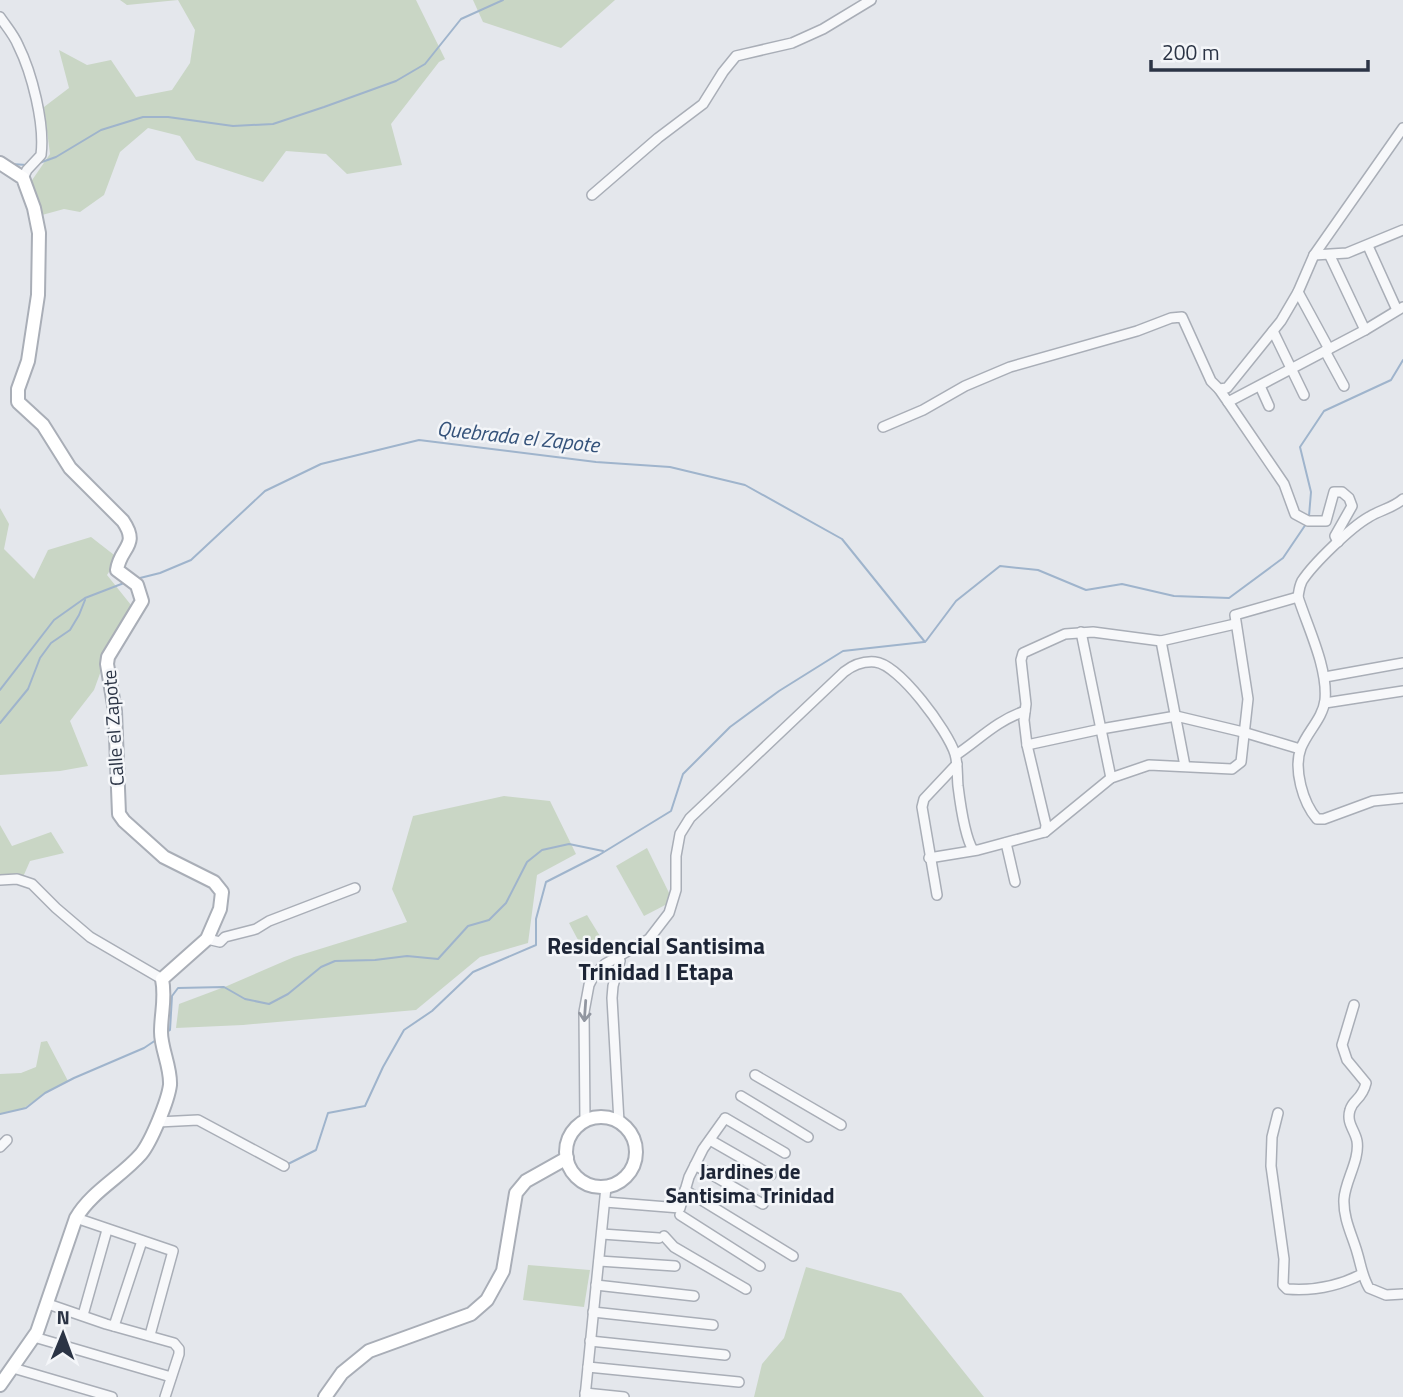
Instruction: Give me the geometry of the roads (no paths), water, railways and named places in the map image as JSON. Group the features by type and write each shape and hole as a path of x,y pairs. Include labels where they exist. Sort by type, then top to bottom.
{"street":[{"path":"592,195 702,104 736,55 792,43 823,29 871,0"},
{"path":"0,17 18,44 28,70 42,137 41,155 23,178 0,163"},
{"path":"1219,389 1227,388 1273,331 1298,292 1314,255 1403,128"},
{"name":"Calle el Zapote","path":"23,178 34,208 39,233 38,283 28,361 17,398 19,405 43,425 70,468 130,532 131,538 118,559 117,570 137,585 142,601 108,657 107,664 116,731 118,810 124,821 164,857 214,882 220,889 222,900 207,939 162,979"},
{"path":"1314,255 1347,253 1402,232"},
{"path":"1228,402 1400,309 1367,246"},
{"path":"1330,256 1364,330"},
{"path":"1298,292 1344,386"},
{"path":"883,426 923,410 965,386 1010,367 1137,331 1171,317 1182,317 1210,381 1219,389 1284,484 1296,514 1308,521 1326,521 1334,492 1342,492 1349,498 1352,506 1335,536 1338,542"},
{"path":"1273,331 1304,395"},
{"path":"1260,386 1269,406"},
{"path":"1403,499 1397,505 1368,517 1338,542 1303,579 1298,597 1325,677 1325,703 1300,750 1299,776 1308,806 1317,819 1324,819 1373,801 1403,798"},
{"path":"929,858 1006,844 1048,828 1111,778 1149,765 1232,769 1237,766 1241,762 1248,699 1235,624 1236,615 1298,597"},
{"path":"1048,828 1025,733 1026,704 1021,660 1023,653 1065,634 1081,632 1161,641 1235,624"},
{"path":"1081,632 1111,778"},
{"path":"1161,641 1185,766"},
{"path":"585,1122 585,1003 594,975 610,961 649,939 669,913 676,890 676,856 680,834 690,818 844,671 855,664 876,662 892,669 945,731 956,760 958,789 973,850"},
{"path":"1325,677 1403,663"},
{"path":"1325,703 1403,691"},
{"path":"937,895 922,807 924,799 956,760 985,732 1010,716 1025,711"},
{"path":"1027,745 1176,716 1243,732 1300,750"},
{"path":"1025,733 1040,743"},
{"path":"1006,844 1015,882"},
{"path":"0,880 17,879 32,884 55,908 90,937 162,979 165,995 161,1034 170,1084 158,1122 143,1151 100,1190 76,1218 48,1304 34,1337 0,1385"},
{"path":"207,939 220,942 225,937 256,929 269,921 355,888"},
{"path":"619,958 612,998 619,1122"},
{"path":"1354,1005 1342,1045 1348,1060 1366,1083 1364,1094 1350,1106 1349,1118 1357,1141 1344,1198 1346,1223 1368,1288 1386,1295 1403,1294"},
{"path":"755,1075 841,1125"},
{"path":"741,1096 808,1137"},
{"path":"1278,1113 1272,1137 1271,1166 1284,1259 1283,1285 1287,1289 1299,1290 1344,1283 1362,1274"},
{"path":"596,1118 619,1122 634,1140 636,1158 630,1173 624,1179 606,1187 596,1186 577,1177 567,1158 568,1142 572,1134 585,1122 596,1118"},
{"path":"605,1202 680,1208 695,1165 724,1120 785,1153"},
{"path":"158,1122 198,1121 284,1166"},
{"path":"710,1140 771,1175"},
{"path":"325,1397 342,1373 369,1351 471,1314 487,1300 503,1271 516,1193 526,1181 567,1158"},
{"path":"695,1165 763,1204"},
{"path":"606,1187 585,1395 624,1397"},
{"path":"685,1190 793,1256"},
{"path":"680,1215 760,1266"},
{"path":"76,1218 173,1251 150,1335"},
{"path":"83,1315 107,1230"},
{"path":"601,1234 662,1237 674,1247 746,1289"},
{"path":"114,1326 142,1241"},
{"path":"599,1261 676,1266"},
{"path":"596,1285 694,1296"},
{"path":"48,1304 174,1343 179,1349 165,1397"},
{"path":"593,1312 713,1325"},
{"path":"34,1337 171,1377"},
{"path":"590,1341 725,1355"},
{"path":"588,1367 739,1382"},
{"path":"13,1368 112,1397"}],"waterway":[{"path":"39,163 56,157 101,130 143,117 168,117 233,126 273,124 324,107 396,81 425,64 461,19 503,0"},
{"path":"11,164 27,165"},
{"path":"1309,516 1311,492 1300,447 1324,411 1391,380 1403,360"},
{"name":"Quebrada el Zapote","path":"136,579 160,573 191,560 265,491 321,464 419,440 596,462 670,467 745,485 842,539 925,642"},
{"path":"926,641 956,601 1000,566 1038,570 1086,590 1122,584 1174,596 1229,598 1283,558 1306,524"},
{"name":"Quebrada el Zapote","path":"0,690 54,620 85,598 124,583"},
{"path":"0,723 28,689 40,658 51,643 70,630 85,600"},
{"path":"288,1164 316,1150 328,1113 365,1106 404,1030 432,1011 473,972 536,945 536,919 546,882 599,855 671,811 683,774 730,727 779,691 843,651 924,642"},
{"path":"167,1032 170,1030 172,996 178,988 224,987 245,999 269,1004 288,994 321,967 335,961 407,956 438,959 468,926 489,920 506,903 527,862 542,850 569,844 603,851"},
{"path":"0,1114 26,1108 45,1093 156,1040"}],"district":[{"name":"Residencial Santisima Trinidad I Etapa","path":"656,959"},
{"name":"Jardines de Santisima Trinidad","path":"750,1184"}]}
